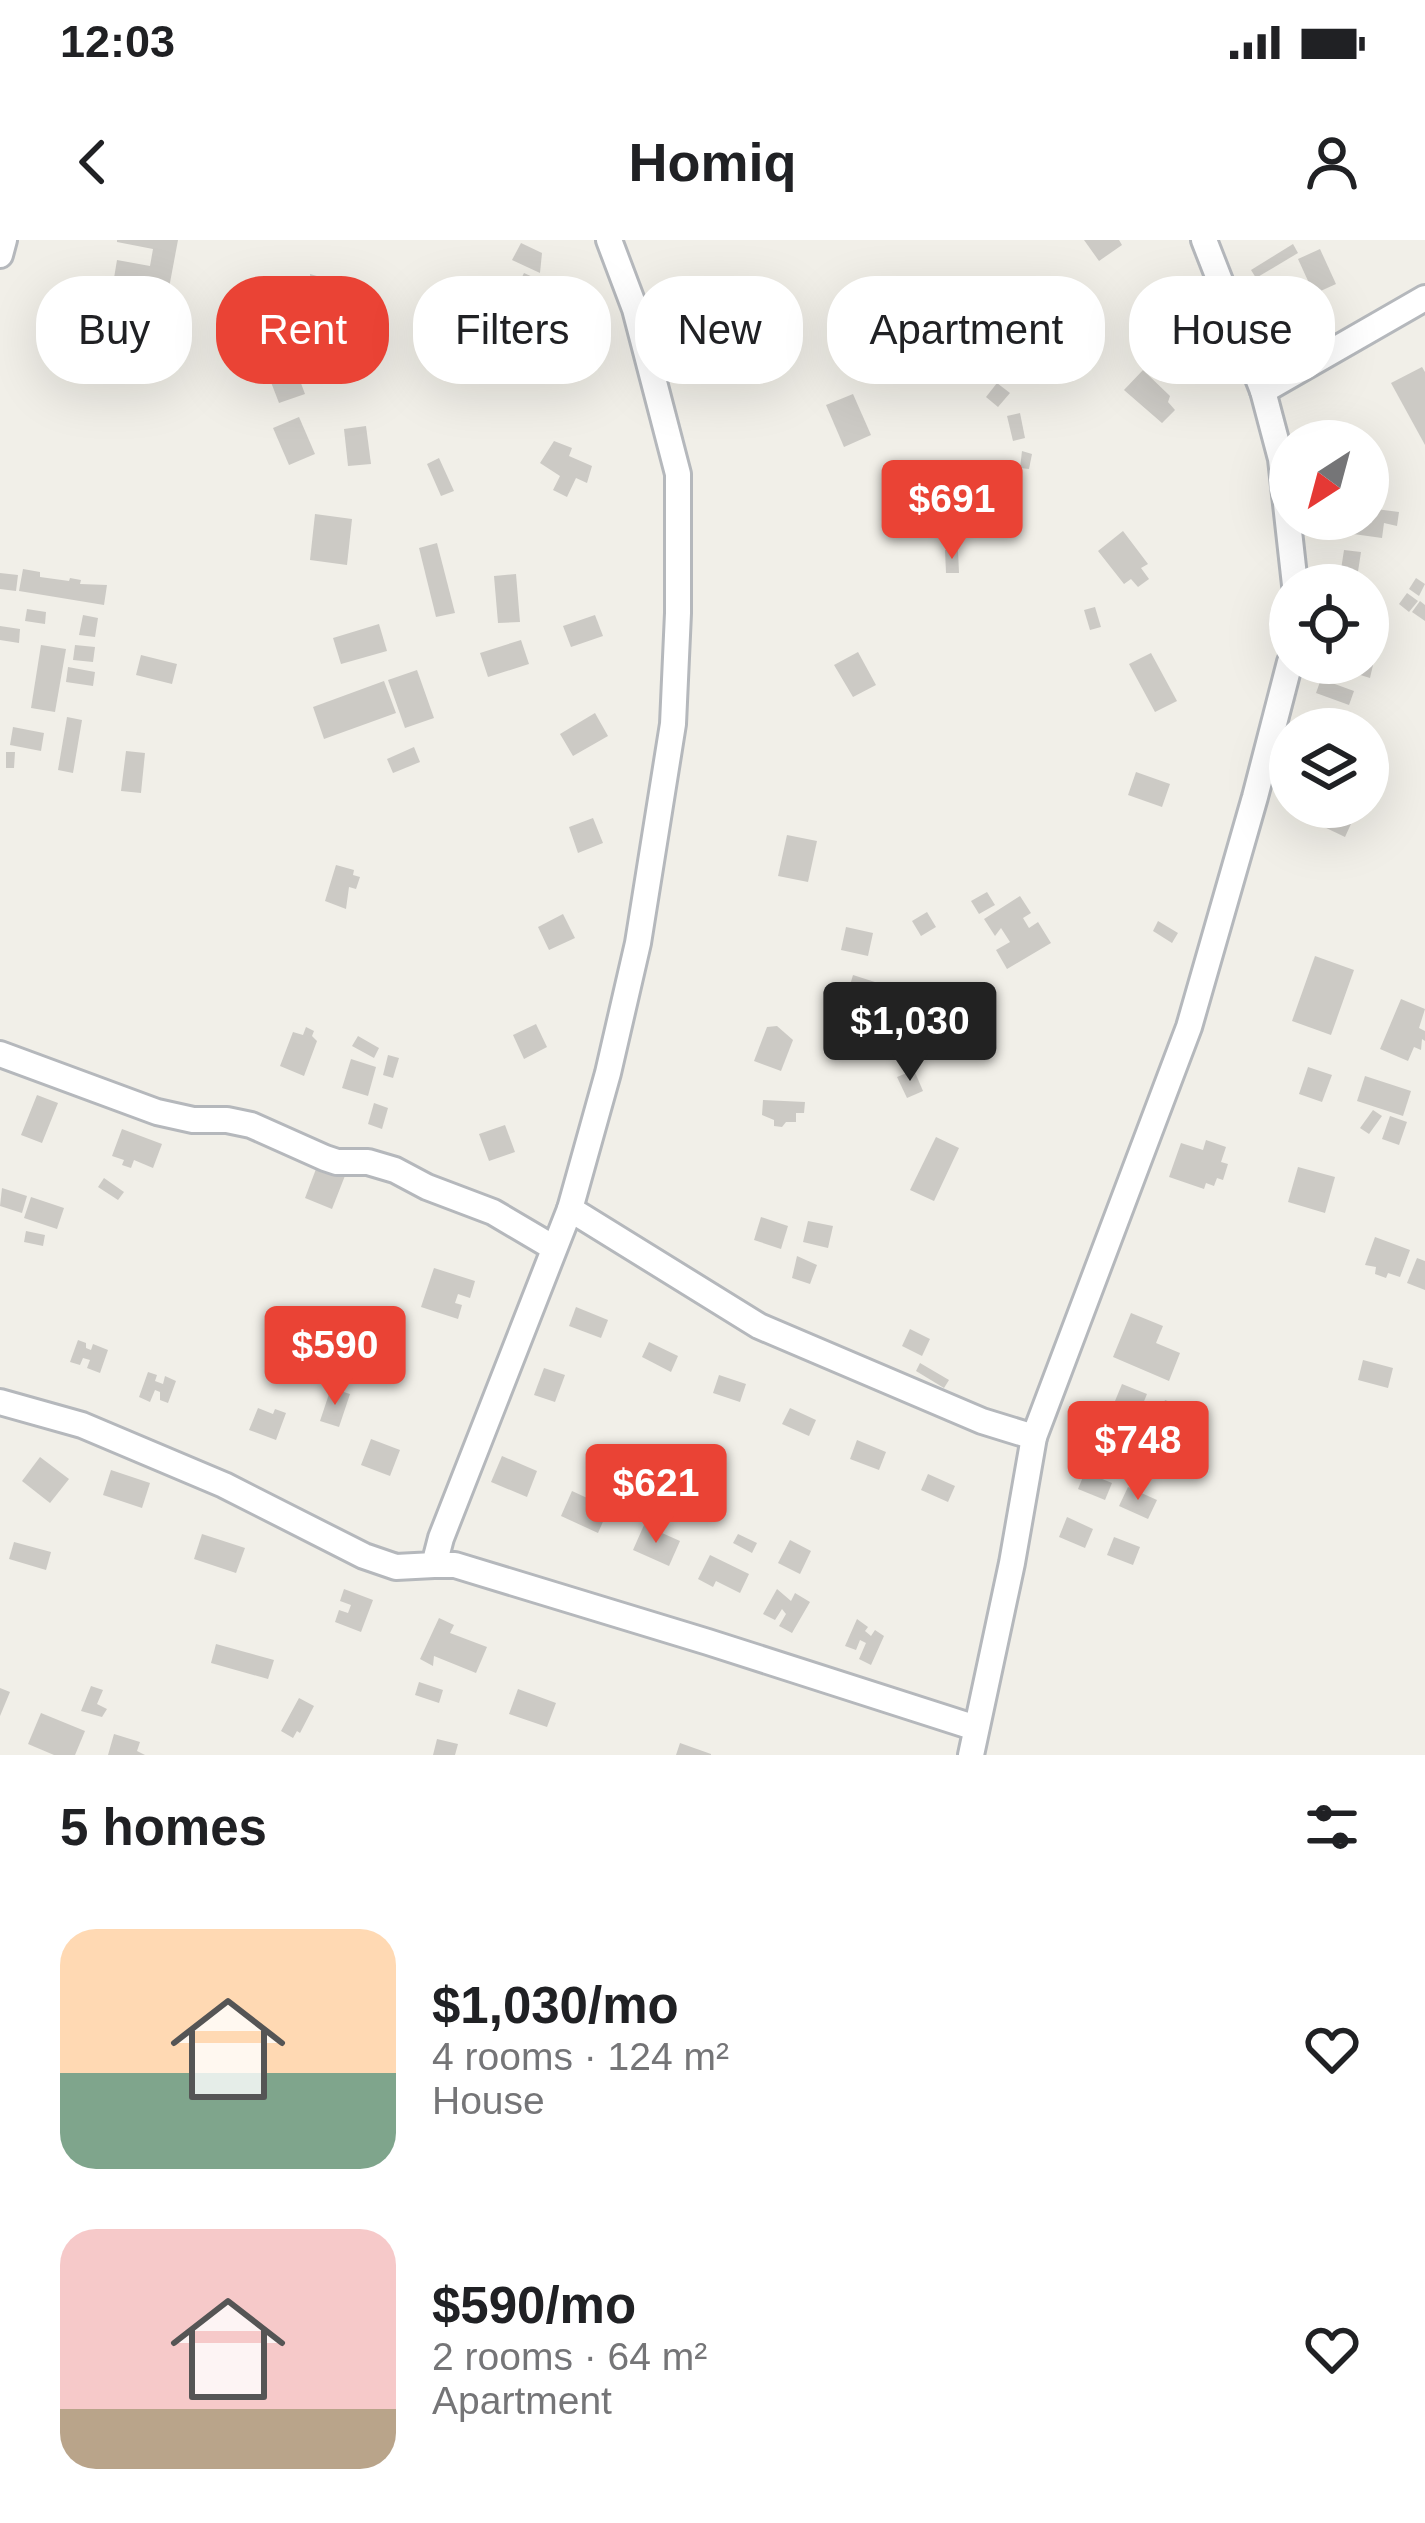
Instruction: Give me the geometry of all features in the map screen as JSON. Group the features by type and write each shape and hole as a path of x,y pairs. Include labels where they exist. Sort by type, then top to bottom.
{"street":[{"path":"0,255 4,240"},
{"path":"434,1565 569,1209 608,1072 638,944 673,724 678,474 634,309 609,240"},
{"path":"1204,240 1263,391 1281,459 1293,564"},
{"path":"1263,391 1425,298"},
{"path":"970,1755 1034,1437 1189,1027 1284,684"},
{"path":"0,1054 158,1112 251,1125 337,1162 368,1162 394,1170 493,1212 554,1248"},
{"path":"569,1209 759,1326 982,1421 1034,1437"},
{"path":"0,1402 82,1425 224,1485 364,1556 396,1567 455,1565 976,1728"}],"building":[{"path":"178,240 171,276 114,276 117,260 150,266 153,249 117,242"},
{"path":"1084,240 1119,240 1122,245 1099,261"},
{"path":"521,243 542,253 540,273 512,260"},
{"path":"1293,244 1298,253 1259,276 1251,270"},
{"path":"1320,249 1332,276 1306,276 1298,259"},
{"path":"1422,367 1425,372 1425,445 1391,383"},
{"path":"272,384 301,384 305,394 279,403"},
{"path":"996,384 1010,393 998,407 986,397"},
{"path":"1130,384 1158,384 1170,396 1168,402 1175,410 1162,423 1124,390"},
{"path":"853,394 871,435 844,447 826,405"},
{"path":"1020,413 1025,438 1013,441 1007,416"},
{"path":"299,417 315,454 289,465 273,428"},
{"path":"366,426 371,464 348,466 344,429"},
{"path":"554,441 572,448 569,456 592,466 587,483 576,478 567,497 553,490 560,476 540,463"},
{"path":"1022,451 1032,454 1029,469 1020,468"},
{"path":"439,458 454,491 441,496 427,464"},
{"path":"943,486 957,486 957,510 942,510"},
{"path":"1389,511 1399,512 1397,526 1389,524"},
{"path":"315,514 352,519 347,565 310,560"},
{"path":"1123,531 1148,564 1141,568 1149,579 1138,587 1131,579 1124,584 1098,551"},
{"path":"437,543 455,613 436,617 419,548"},
{"path":"945,550 958,550 959,573 946,573"},
{"path":"1344,550 1361,552 1359,564 1342,564"},
{"path":"23,569 40,572 40,577 107,585 104,605 19,591"},
{"path":"0,573 18,575 16,591 0,589"},
{"path":"516,574 520,622 498,623 494,576"},
{"path":"1416,578 1425,584 1419,596 1409,589"},
{"path":"1407,593 1418,601 1409,612 1399,604"},
{"path":"1420,601 1425,605 1425,621 1412,612"},
{"path":"1095,607 1101,627 1090,630 1084,610"},
{"path":"27,609 46,612 45,624 25,621"},
{"path":"83,615 98,618 95,637 79,635"},
{"path":"595,615 603,636 571,647 563,626"},
{"path":"379,624 387,651 341,664 333,638"},
{"path":"0,626 20,629 19,643 0,640"},
{"path":"521,640 529,664 488,677 480,653"},
{"path":"41,645 66,649 55,712 31,708"},
{"path":"75,645 95,647 93,662 73,660"},
{"path":"858,652 876,685 853,697 834,665"},
{"path":"1151,653 1177,701 1155,712 1129,664"},
{"path":"141,655 177,664 172,684 136,675"},
{"path":"68,667 95,672 93,686 66,682"},
{"path":"417,670 434,718 405,728 388,680"},
{"path":"384,681 396,713 324,739 313,707"},
{"path":"1319,684 1354,691 1349,705 1316,693"},
{"path":"595,713 608,736 573,756 560,734"},
{"path":"67,717 82,720 73,773 58,770"},
{"path":"13,727 44,733 41,751 10,745"},
{"path":"414,747 420,762 393,773 387,759"},
{"path":"126,751 145,753 141,793 121,791"},
{"path":"6,752 15,752 14,768 6,768"},
{"path":"1136,772 1170,784 1162,807 1128,795"},
{"path":"593,818 603,843 578,853 569,827"},
{"path":"1326,828 1349,828 1345,837"},
{"path":"787,835 817,841 808,882 778,876"},
{"path":"336,865 360,877 356,889 349,887 346,909 325,901"},
{"path":"987,892 995,905 979,914 971,901"},
{"path":"1020,896 1031,913 1023,918 1029,928 1038,922 1051,943 1007,969 996,950 1010,942 1001,928 995,936 984,919"},
{"path":"927,912 936,927 921,936 912,921"},
{"path":"563,914 575,938 549,950 538,927"},
{"path":"1158,921 1178,933 1172,943 1153,931"},
{"path":"846,927 873,933 868,956 841,950"},
{"path":"1315,956 1354,970 1331,1035 1292,1021"},
{"path":"853,975 878,983 876,990 881,992 869,1012 879,1016 871,1037 841,1026 848,1005 838,1001"},
{"path":"898,991 927,1000 923,1013 916,1011 913,1022 890,1015"},
{"path":"1401,999 1425,1009 1419,1028 1425,1031 1425,1041 1422,1039 1421,1050 1414,1047 1408,1061 1380,1049"},
{"path":"536,1024 547,1047 524,1059 513,1035"},
{"path":"777,1026 793,1040 781,1071 754,1061 767,1027"},
{"path":"306,1027 314,1031 317,1041 304,1076 280,1066 293,1032 303,1035"},
{"path":"358,1036 379,1048 374,1058 352,1046"},
{"path":"388,1055 399,1058 393,1078 383,1075"},
{"path":"351,1059 376,1067 368,1096 342,1088"},
{"path":"1308,1067 1332,1075 1322,1102 1299,1094"},
{"path":"914,1070 923,1091 907,1098 897,1077"},
{"path":"1365,1076 1411,1091 1403,1116 1357,1101"},
{"path":"37,1095 58,1103 42,1143 21,1135"},
{"path":"763,1100 805,1102 804,1113 796,1113 796,1122 774,1126 774,1120 762,1115"},
{"path":"374,1103 388,1108 382,1129 368,1124"},
{"path":"1373,1110 1382,1116 1369,1134 1360,1128"},
{"path":"1390,1116 1407,1122 1399,1145 1382,1139"},
{"path":"505,1125 515,1152 489,1161 479,1134"},
{"path":"122,1129 162,1144 153,1168 134,1160 131,1168 112,1156"},
{"path":"936,1137 959,1148 934,1201 910,1190"},
{"path":"1206,1140 1226,1147 1221,1162 1228,1164 1223,1180 1217,1178 1214,1186 1206,1183 1204,1189 1169,1177 1181,1143 1203,1150"},
{"path":"316,1155 348,1168 332,1209 305,1198"},
{"path":"1298,1167 1335,1177 1325,1213 1288,1202"},
{"path":"104,1178 124,1192 118,1200 98,1187"},
{"path":"2,1188 27,1196 22,1213 0,1206"},
{"path":"31,1197 64,1208 57,1229 24,1218"},
{"path":"761,1217 788,1226 781,1249 754,1240"},
{"path":"808,1221 833,1226 828,1248 803,1242"},
{"path":"26,1231 45,1235 43,1246 24,1242"},
{"path":"1375,1237 1410,1250 1400,1277 1388,1273 1386,1278 1375,1274 1376,1267 1365,1265"},
{"path":"797,1256 817,1265 810,1284 792,1278"},
{"path":"1417,1258 1425,1261 1425,1290 1407,1283"},
{"path":"434,1268 475,1281 470,1298 458,1294 455,1303 462,1305 458,1319 421,1307"},
{"path":"576,1307 608,1320 601,1338 569,1326"},
{"path":"1131,1313 1163,1326 1156,1343 1180,1353 1169,1381 1113,1357"},
{"path":"910,1329 930,1339 922,1356 902,1346"},
{"path":"78,1340 91,1350 93,1344 108,1350 100,1373 87,1368 90,1360 83,1358 80,1365 70,1362"},
{"path":"649,1342 678,1356 671,1372 642,1357"},
{"path":"1363,1360 1393,1368 1388,1388 1358,1380"},
{"path":"920,1363 949,1380 944,1388 916,1371"},
{"path":"544,1368 565,1375 555,1402 534,1395"},
{"path":"148,1372 163,1384 165,1376 176,1381 168,1403 155,1390 150,1402 139,1397"},
{"path":"719,1375 746,1384 740,1402 713,1393"},
{"path":"1122,1384 1147,1394 1140,1411 1115,1401"},
{"path":"331,1388 350,1394 339,1427 320,1421"},
{"path":"1165,1400 1193,1411 1186,1429 1158,1418"},
{"path":"258,1408 286,1413 276,1440 249,1430"},
{"path":"790,1408 816,1420 809,1436 782,1424"},
{"path":"371,1439 400,1450 390,1476 361,1465"},
{"path":"857,1440 886,1452 879,1470 850,1459"},
{"path":"502,1456 537,1471 527,1497 491,1482"},
{"path":"40,1457 69,1479 50,1503 22,1481"},
{"path":"111,1470 150,1483 142,1508 103,1495"},
{"path":"1085,1472 1112,1483 1105,1500 1078,1489"},
{"path":"928,1474 955,1486 948,1502 921,1490"},
{"path":"1128,1487 1157,1500 1148,1519 1119,1506"},
{"path":"572,1491 609,1508 598,1533 561,1516"},
{"path":"1067,1517 1093,1529 1085,1548 1059,1537"},
{"path":"644,1525 680,1541 669,1566 633,1550"},
{"path":"202,1534 245,1548 236,1573 194,1559"},
{"path":"738,1534 757,1543 752,1553 733,1543"},
{"path":"1114,1537 1140,1547 1133,1565 1107,1555"},
{"path":"790,1540 811,1551 800,1574 778,1563"},
{"path":"14,1542 51,1552 46,1570 9,1559"},
{"path":"710,1555 749,1574 740,1593 716,1581 713,1587 698,1579"},
{"path":"344,1589 373,1600 361,1632 335,1622 339,1610 348,1613 351,1605 340,1601"},
{"path":"777,1589 791,1601 795,1593 810,1602 792,1633 779,1626 786,1614 782,1609 775,1620 763,1614"},
{"path":"439,1618 454,1625 450,1633 487,1647 476,1673 434,1656 433,1666 420,1659"},
{"path":"857,1619 871,1636 875,1630 884,1636 871,1665 859,1659 866,1643 860,1640 856,1650 845,1646"},
{"path":"216,1644 274,1660 268,1679 211,1663"},
{"path":"419,1682 443,1690 439,1703 415,1695"},
{"path":"91,1686 103,1690 97,1704 107,1709 102,1717 81,1711"},
{"path":"0,1688 10,1692 0,1716"},
{"path":"518,1689 556,1703 547,1727 509,1714"},
{"path":"299,1698 314,1706 293,1738 281,1731"},
{"path":"41,1713 85,1731 75,1755 54,1755 28,1744"},
{"path":"114,1734 140,1742 137,1751 145,1755 108,1755"},
{"path":"437,1739 458,1744 455,1755 433,1755"},
{"path":"680,1743 711,1754 711,1755 676,1755"}]}
